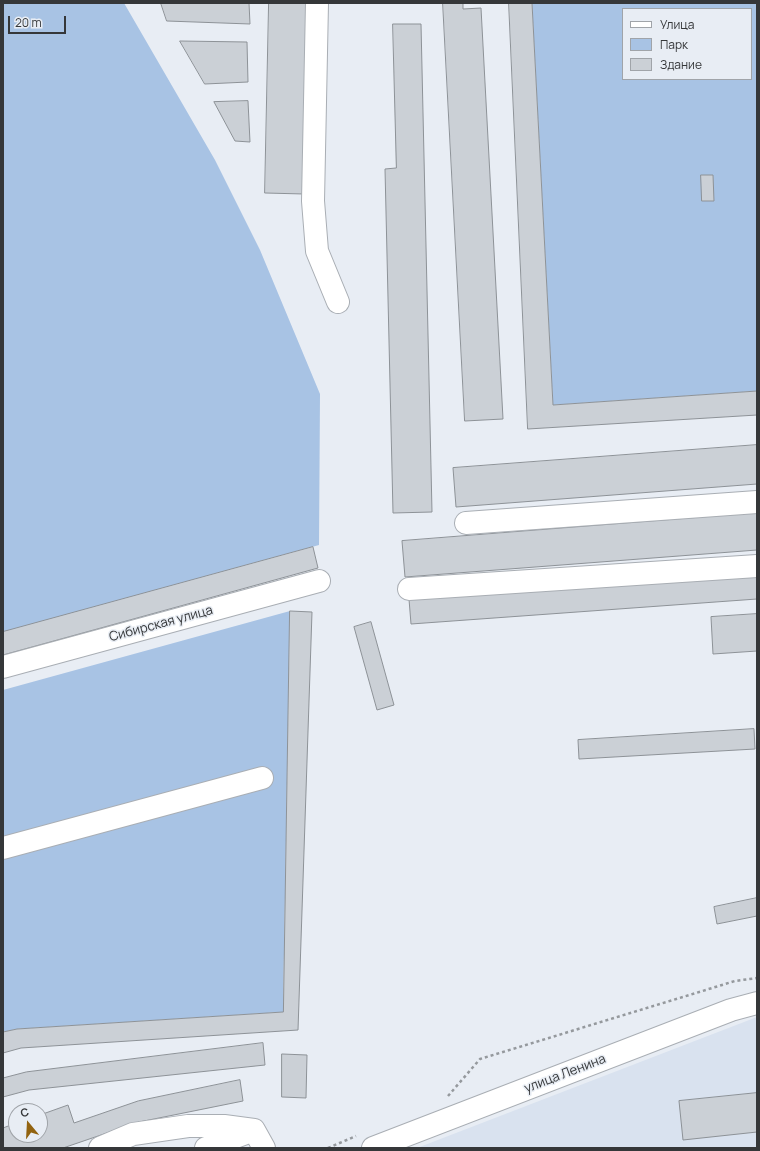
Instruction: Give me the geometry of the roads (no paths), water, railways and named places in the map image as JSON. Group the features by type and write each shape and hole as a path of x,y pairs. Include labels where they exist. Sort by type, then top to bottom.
{"main road":[{"path":"317,3 314,208 317,251 338,302"},
{"path":"466,523 757,502"},
{"path":"409,589 757,566"},
{"name":"Сибирская улица","path":"3,667 319,580"},
{"path":"3,848 262,778"},
{"name":"улица Ленина","path":"368,1141 731,1010 757,1003"},
{"path":"100,1148 133,1134 188,1126 224,1126 259,1139"},
{"path":"206,1148 259,1139"}]}
